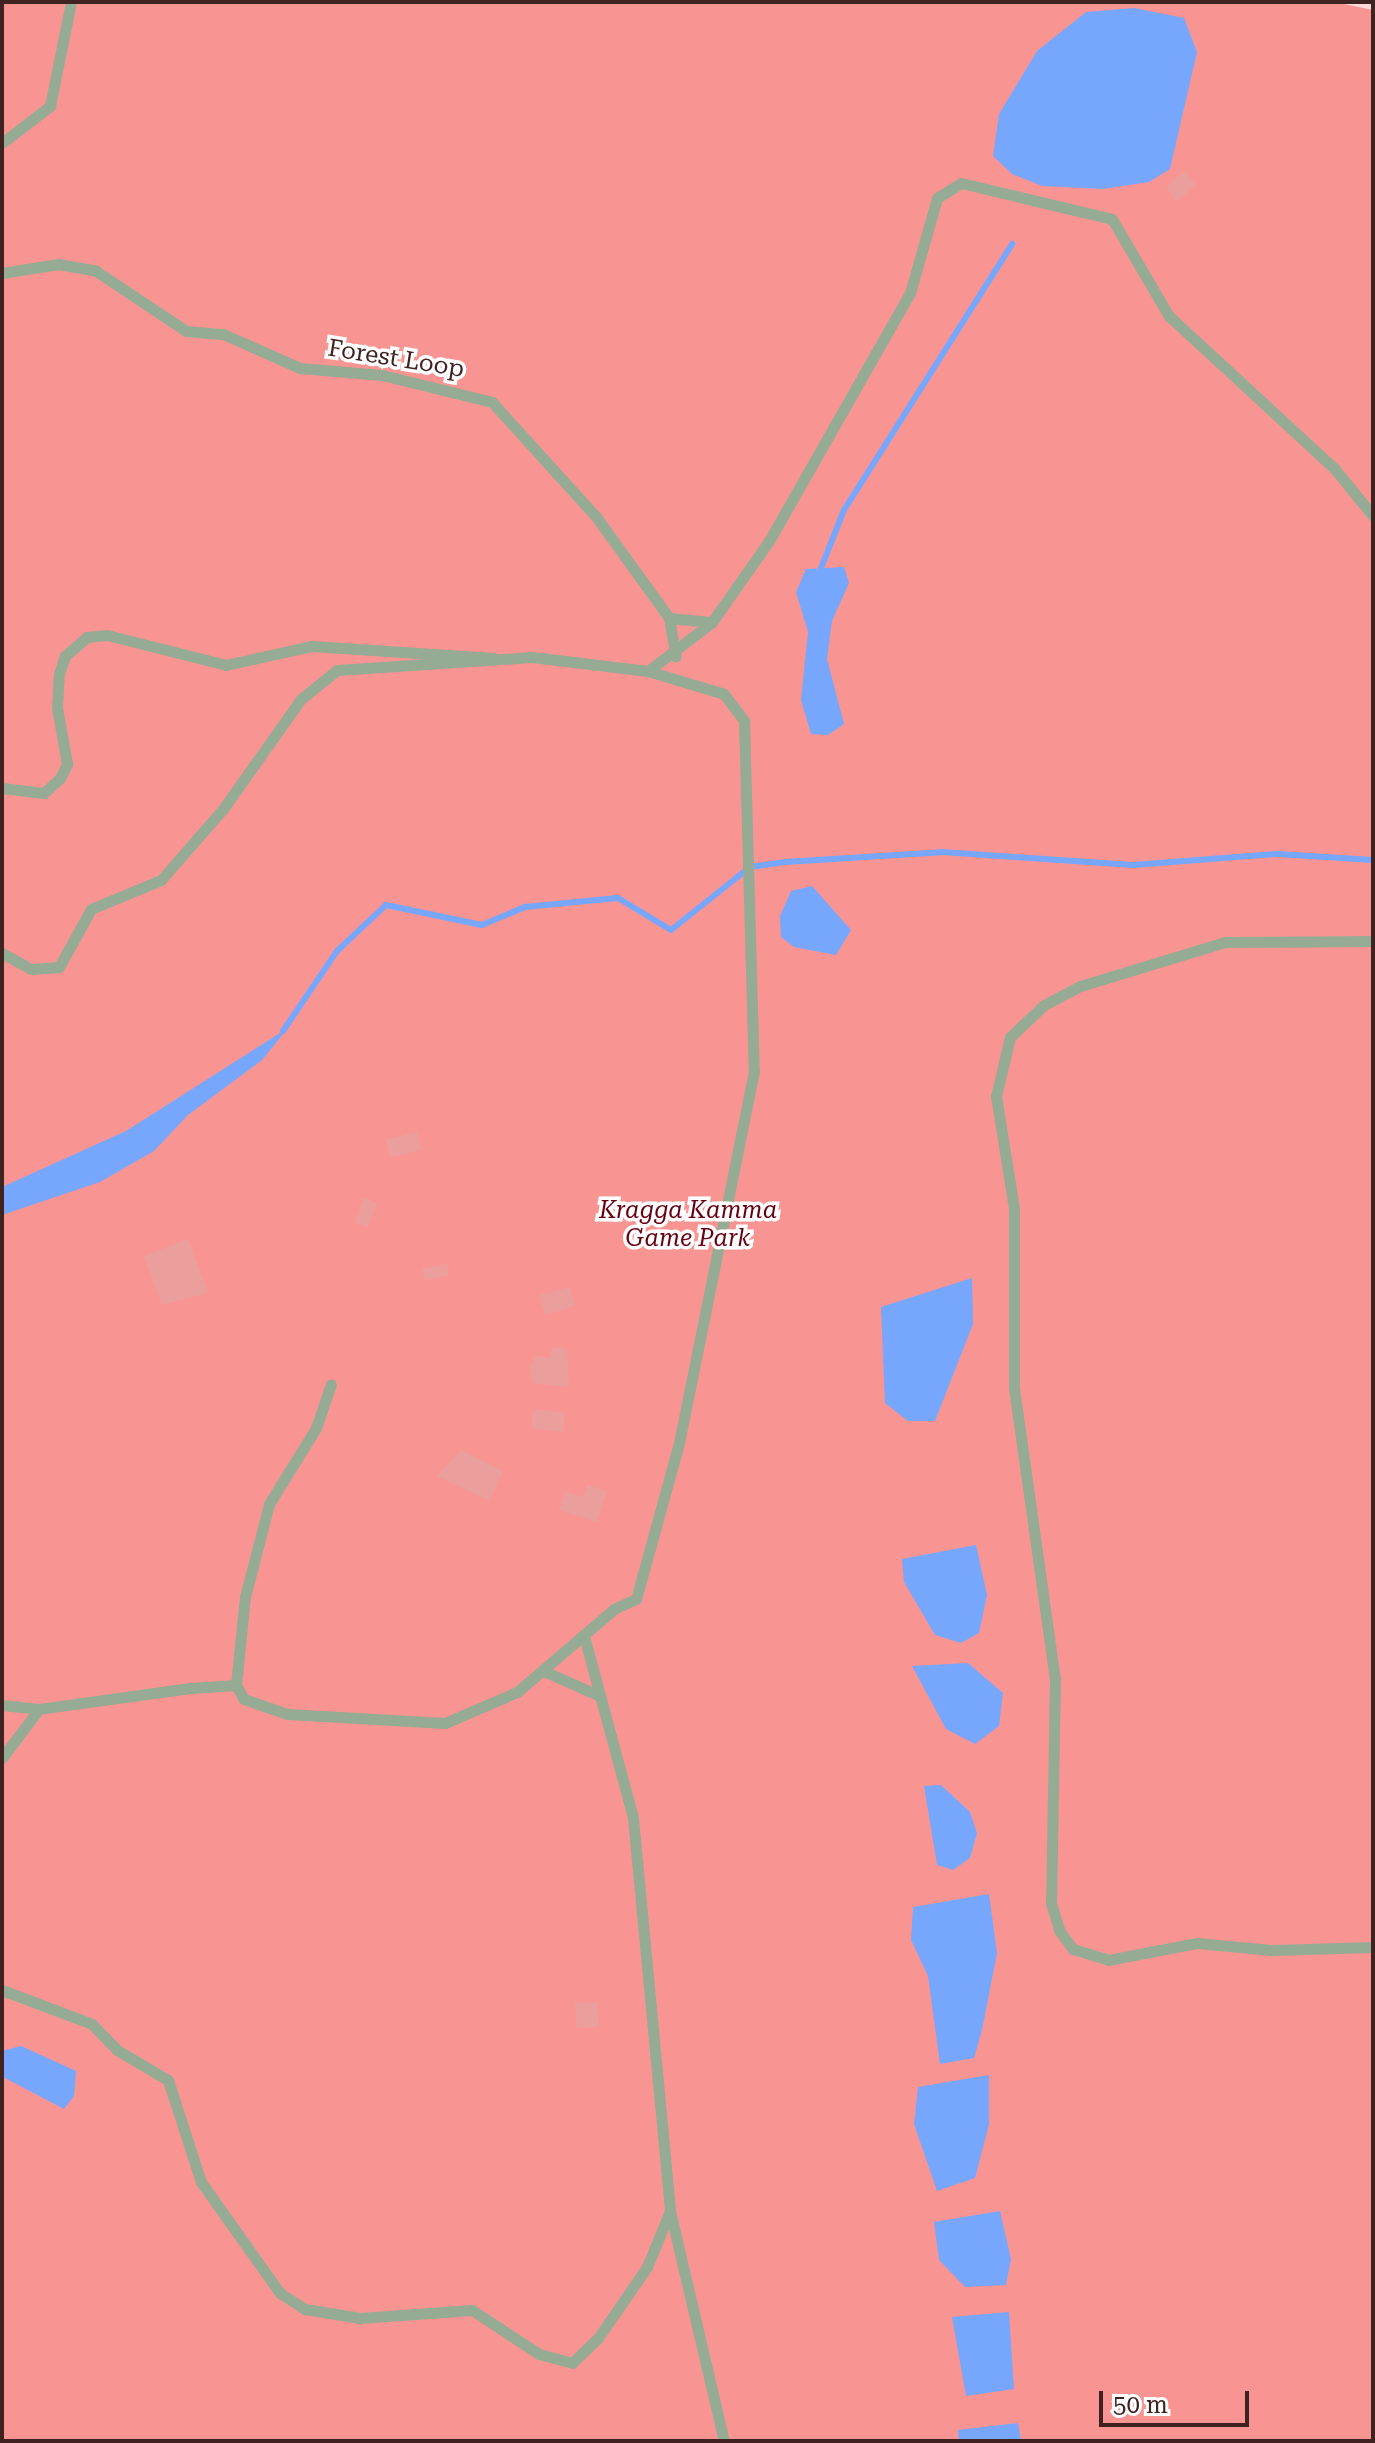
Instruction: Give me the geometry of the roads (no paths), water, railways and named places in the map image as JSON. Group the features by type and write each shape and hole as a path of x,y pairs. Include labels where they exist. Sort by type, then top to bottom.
{"lane":[{"path":"2,143 50,106 71,2"},
{"path":"648,671 676,656 712,622 769,541 890,334 926,252 937,198 961,183 1112,219 1169,316 1334,468 1373,516"},
{"name":"Forest Loop","path":"2,273 58,264 96,271 146,311 186,331 223,334 300,368 382,375 492,402 588,507 669,618 676,656"},
{"path":"669,618 712,622"},
{"path":"2,788 44,793 60,778 67,764 57,708 59,674 65,656 87,637 107,635 226,665 312,646 334,650 471,651 494,658"},
{"path":"334,650 337,670"},
{"path":"2,953 31,969 59,967 91,909 161,880 223,809 301,699 337,670 494,658 648,671 724,694 744,721 754,1071 644,1585 636,1599 584,1636 546,1672 445,1723 287,1714 244,1699 236,1685 245,1597 269,1504 316,1428 331,1384"},
{"path":"1373,941 1225,942 1080,986 1044,1005 1010,1037 996,1096 1014,1209 1014,1388 1055,1678 1051,1903 1059,1930 1073,1949 1108,1960 1197,1943 1273,1950 1373,1947"},
{"path":"584,1636 640,1861 670,2211 724,2441"},
{"path":"546,1672 600,1696"},
{"path":"2,1705 39,1709 236,1685"},
{"path":"2,1758 39,1709"},
{"path":"2,1990 92,2024 117,2050 168,2080 201,2182 280,2293 305,2309 360,2318 472,2310 539,2354 572,2363 598,2338 647,2267 670,2211"}],"water":[{"path":"1134,8 1184,18 1197,52 1170,169 1149,182 1103,189 1042,186 1012,174 993,156 999,114 1037,51 1086,12"},
{"path":"844,567 849,583 832,621 827,659 844,724 828,735 811,734 801,700 808,632 796,592 806,569"},
{"path":"812,886 851,930 836,955 794,947 781,937 780,916 791,891"},
{"path":"288,1028 262,1060 188,1115 154,1151 100,1182 2,1215 2,1187 126,1131"},
{"path":"972,1278 973,1324 935,1421 908,1421 885,1403 881,1307"},
{"path":"976,1545 987,1595 979,1633 961,1643 935,1635 904,1582 902,1559"},
{"path":"968,1663 1003,1693 999,1726 975,1744 946,1729 912,1666"},
{"path":"941,1785 970,1812 977,1833 970,1858 953,1870 937,1865 924,1786"},
{"path":"989,1894 997,1953 974,2058 940,2064 928,1976 911,1940 913,1907"},
{"path":"21,2046 76,2071 74,2096 64,2109 3,2077 2,2051"},
{"path":"989,2075 989,2124 975,2178 937,2191 914,2124 918,2087"},
{"path":"1000,2211 1011,2259 1006,2285 965,2287 939,2260 934,2222"},
{"path":"1009,2312 1014,2389 966,2396 952,2317"},
{"path":"1018,2423 1021,2441 959,2441 958,2430"}],"waterway":[{"path":"821,568 844,510 1012,244"},
{"path":"283,1031 337,951 386,905 482,925 525,907 618,898 671,930 750,867 785,862 942,852 1133,865 1277,854 1373,860"}],"park label":[{"name":"Kragga Kamma Game Park","path":"688,1225"}]}
